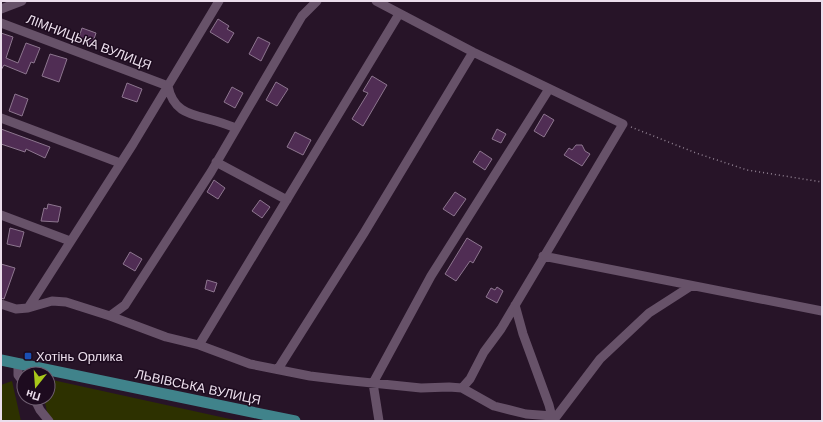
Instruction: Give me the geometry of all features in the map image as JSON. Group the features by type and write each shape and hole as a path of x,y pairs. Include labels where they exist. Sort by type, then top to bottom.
{"main road":[{"name":"ЛЬВІВСЬКА ВУЛИЦЯ","path":"1,360 295,421"}],"street":[{"path":"2,6 22,1"},
{"path":"28,308 168,86 219,1"},
{"path":"110,316 125,306 216,162 302,16 316,1"},
{"path":"376,1 473,52 623,124 515,305 484,352 470,379 462,388"},
{"path":"199,345 399,14"},
{"name":"ЛІМНИЦЬКА ВУЛИЦЯ","path":"1,23 168,86"},
{"path":"278,369 364,233 473,52"},
{"path":"168,86 171,99 180,108 199,118 212,120 236,128"},
{"path":"379,421 373,382 431,276 549,89"},
{"path":"1,118 120,163"},
{"path":"216,162 287,200"},
{"path":"1,215 70,241"},
{"path":"543,256 691,286 822,310"},
{"path":"552,419 609,349 622,340 649,313 691,286"},
{"path":"1,304 16,309 28,308 52,302 66,302 110,316 166,337 199,345 250,364 310,376 421,388 462,388 494,406 552,419"},
{"path":"515,305 522,334 549,405 552,419"},
{"path":"38,406 49,421"}],"path":[{"path":"623,124 696,153 747,170 822,182"}],"green space":[{"path":"12,381 16,406 18,406 21,421 1,421 1,385"},
{"path":"56,381 239,421 49,421 46,406 56,406"}],"building":[{"path":"218,19 229,26 227,29 234,33 228,43 210,32"},
{"path":"82,28 96,33 92,45 78,40"},
{"path":"1,33 13,37 6,58 18,63 26,43 40,48 34,63 31,62 26,74 4,65 1,70"},
{"path":"258,37 270,43 261,61 249,54"},
{"path":"50,54 67,59 59,82 42,76"},
{"path":"372,76 387,85 363,126 352,119 368,93 363,91"},
{"path":"276,82 288,89 277,106 266,100"},
{"path":"127,83 142,89 137,102 122,97"},
{"path":"232,87 243,93 235,108 224,102"},
{"path":"15,94 28,99 22,116 9,111"},
{"path":"544,114 554,120 544,137 534,131"},
{"path":"1,129 50,147 45,158 26,149 25,152 1,144"},
{"path":"497,129 506,134 501,143 492,139"},
{"path":"295,132 311,140 303,155 287,147"},
{"path":"576,145 582,145 585,151 590,154 582,166 564,155 569,148 572,150"},
{"path":"480,151 492,159 485,170 473,162"},
{"path":"214,180 225,188 218,199 207,192"},
{"path":"455,192 466,199 454,216 443,209"},
{"path":"260,200 270,207 262,218 252,211"},
{"path":"48,204 61,207 58,222 41,221 44,208 47,209"},
{"path":"10,228 24,232 20,247 7,244"},
{"path":"467,238 482,247 473,263 470,261 456,281 445,274"},
{"path":"130,252 142,259 135,271 123,264"},
{"path":"1,264 15,268 4,299 1,298"},
{"path":"207,280 217,283 214,292 205,289"},
{"path":"497,287 503,291 497,303 486,297 491,288 495,290"}],"place":[{"name":"Хотінь Орлика","path":"28,356"}]}
